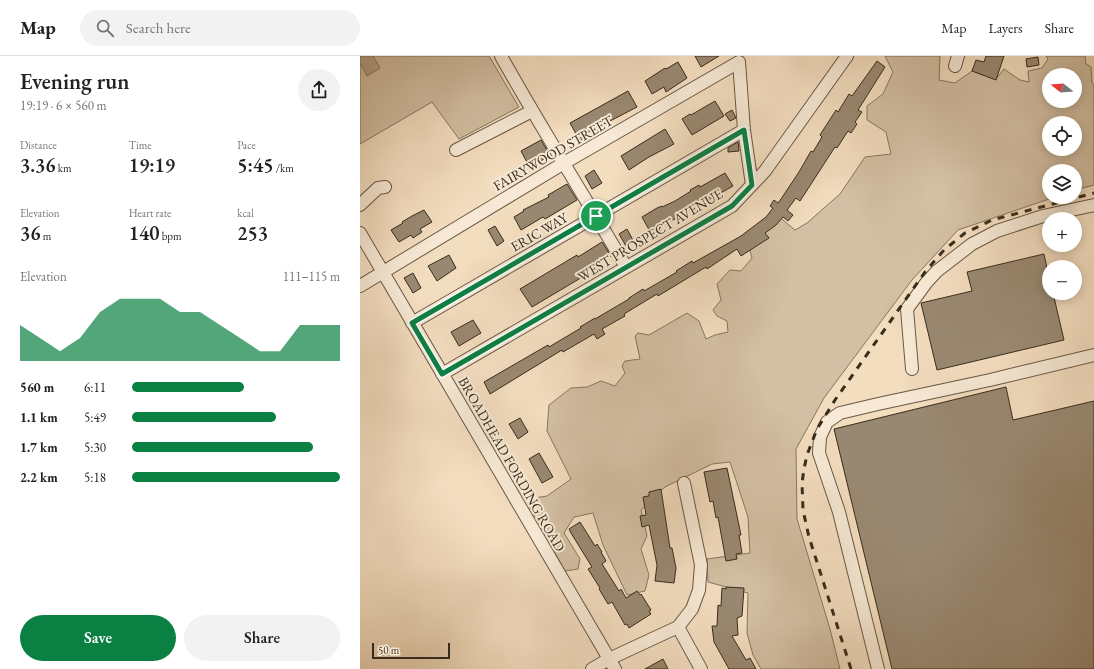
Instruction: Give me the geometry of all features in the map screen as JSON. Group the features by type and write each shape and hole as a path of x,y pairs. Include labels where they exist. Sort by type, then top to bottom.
{"street":[{"path":"501,56 532,111 626,267"},
{"name":"WEST PROSPECT AVENUE","path":"442,374 732,206 752,185 787,140 847,56"},
{"name":"FAIRYWOOD STREET","path":"360,286 564,163 739,62 744,130"},
{"path":"456,150 532,111"},
{"path":"744,130 752,185"},
{"name":"ERIC WAY","path":"412,323 744,130"},
{"path":"360,205 378,188 385,187"},
{"path":"912,369 907,309 926,283 937,272 972,244 997,231 1044,216 1094,205"},
{"name":"BROADHEAD FORDING ROAD","path":"360,233 612,664"},
{"path":"878,669 839,512 819,453 820,437 827,422 840,413 990,380 1094,355"},
{"path":"592,669 612,664 678,627 692,609 699,590 701,565 684,484"},
{"path":"678,627 701,669"}],"shaded area":[{"path":"360,56 489,56 519,107 459,139 432,102 360,144"},
{"path":"360,56 373,56 380,68 367,76 360,63"},
{"path":"885,56 940,56 939,80 955,83 972,71 996,79 1004,69 1020,80 1029,82 1028,71 1042,68 1048,59 1046,56 1085,56 1086,64 1091,67 1092,83 1094,85 1094,185 1082,188 1082,164 1042,164 1042,201 958,230 912,280 824,398 796,449 797,519 830,629 840,669 761,669 753,655 747,633 748,593 708,582 707,559 750,553 748,517 730,462 712,464 665,487 641,510 647,536 641,549 649,575 645,591 627,595 603,545 593,513 574,517 564,533 580,559 578,569 565,571 530,508 534,498 547,496 571,479 547,431 549,405 571,388 587,387 601,381 615,386 625,373 622,366 625,361 640,359 635,336 638,333 649,335 687,313 699,321 706,339 728,332 727,321 717,316 713,310 721,300 717,284 730,270 741,271 752,258 747,240 763,220 778,216 795,230 807,223 840,194 865,157 891,154 886,132 867,120 867,106 883,94 893,72"}],"building":[{"path":"695,56 719,56 701,67"},
{"path":"986,56 1004,56 996,80 972,71 976,60 984,62"},
{"path":"1038,57 1039,65 1027,67 1026,59"},
{"path":"877,61 885,67 858,110 862,112 855,122 857,124 851,133 848,131 837,148 835,147 800,201 796,198 787,210 793,215 788,221 783,217 776,225 765,233 769,238 741,256 737,249 707,269 706,267 658,296 657,294 624,314 625,316 602,329 605,334 597,339 594,334 563,352 562,350 490,394 484,382 548,345 549,347 643,289 644,291 677,272 676,271 692,261 693,263 741,236 766,217 773,208 770,206 774,200 778,203 811,151 813,152 822,137 820,135 836,110 838,112 849,94 852,96"},
{"path":"678,62 687,78 666,92 664,87 652,94 645,81 665,68 666,69"},
{"path":"628,91 637,107 587,133 588,136 580,141 570,123"},
{"path":"715,101 724,116 692,135 682,119"},
{"path":"732,110 736,118 730,121 725,114"},
{"path":"665,129 674,144 649,157 629,170 621,156"},
{"path":"541,140 550,155 530,168 521,151"},
{"path":"738,142 739,151 728,152 728,148"},
{"path":"594,170 602,183 592,189 585,176"},
{"path":"725,173 733,186 659,228 660,231 652,235 642,217 657,208 675,201 699,185 700,187"},
{"path":"567,184 577,200 545,219 543,217 521,230 514,217 524,211 523,210 549,197 548,195"},
{"path":"424,210 432,222 420,229 422,232 413,238 411,235 399,242 391,230"},
{"path":"495,226 504,241 497,246 488,230"},
{"path":"627,229 634,242 626,246 619,234"},
{"path":"602,242 611,256 586,270 588,273 579,279 532,307 520,289"},
{"path":"1044,254 1045,260 1042,260 1042,300 1055,300 1064,340 937,370 921,303 972,291 967,272"},
{"path":"449,255 456,268 437,281 428,266"},
{"path":"413,273 421,288 413,293 404,278"},
{"path":"473,320 481,333 459,346 451,332"},
{"path":"1006,387 1013,420 1094,401 1094,669 892,669 834,429"},
{"path":"520,418 528,432 518,439 509,424"},
{"path":"539,453 553,477 542,483 529,459"},
{"path":"727,468 741,535 739,535 742,553 736,554 737,559 726,561 718,517 716,518 713,501 710,502 704,472"},
{"path":"661,489 670,548 672,548 676,568 674,583 655,581 657,565 649,525 642,527 640,516 646,515 643,497 649,496 649,492"},
{"path":"580,522 595,546 597,544 602,552 606,561 602,564 619,591 621,589 626,598 637,591 640,595 641,594 651,610 649,611 651,614 629,628 627,624 625,625 612,602 608,604 588,569 592,567 569,529"},
{"path":"726,587 744,588 742,616 737,618 738,635 732,636 746,660 750,658 756,669 729,669 714,642 712,626 717,626 718,605 721,606 722,588 726,589"},
{"path":"663,659 668,669 645,669"}],"railway":[{"path":"851,669 809,537 803,510 802,483 804,469 807,455 817,429 835,400 925,272 944,250 965,233 992,220 1094,193"}],"route":[{"path":"744,130 752,185 732,206 442,374 412,323 596,216 744,130"}]}
